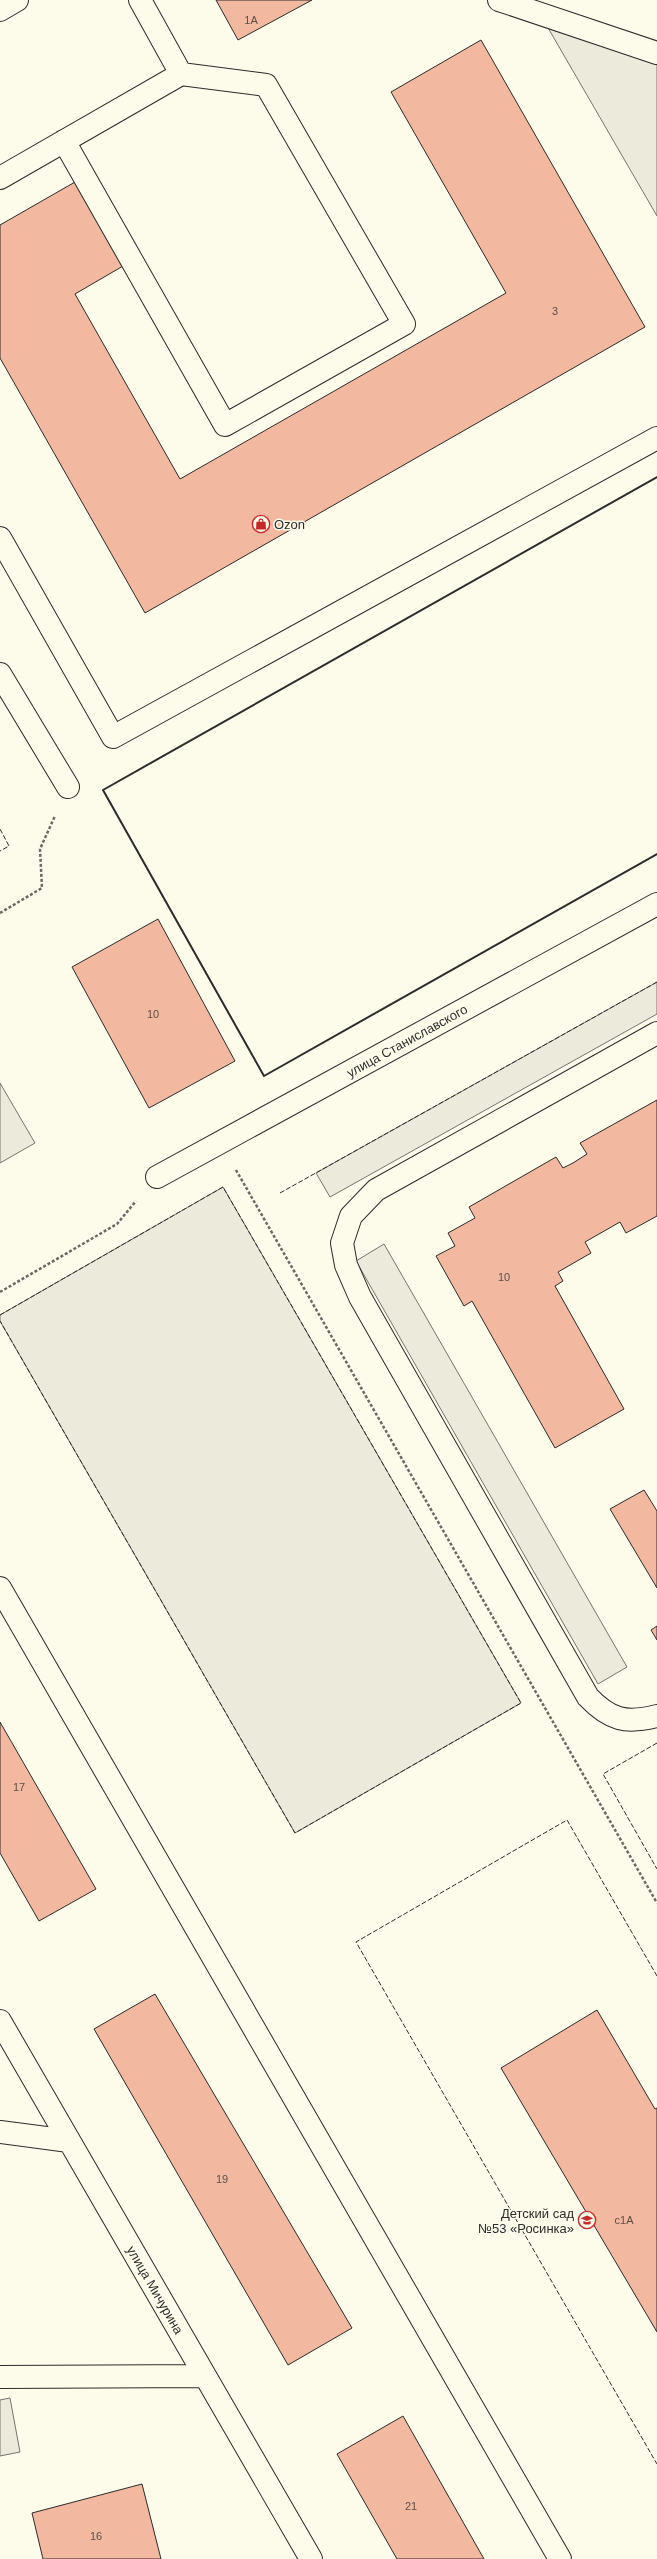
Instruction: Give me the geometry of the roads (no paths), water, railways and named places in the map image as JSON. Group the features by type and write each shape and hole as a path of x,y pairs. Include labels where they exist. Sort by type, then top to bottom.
{"street":[{"path":"0,10 17,0"},
{"path":"140,0 181,74"},
{"path":"499,0 657,53"},
{"path":"0,178 64,141 181,74 266,84 404,324 225,424 64,141"},
{"path":"0,538 113,737 657,438"},
{"path":"0,674 68,787"},
{"name":"улица Станиславского","path":"157,1177 657,904"},
{"path":"657,1032 376,1190 351,1216 342,1242 346,1264 360,1297 588,1697 599,1709 619,1720 638,1721 657,1716"},
{"path":"0,1588 560,2559"},
{"name":"улица Мичурина","path":"0,2021 311,2559"},
{"path":"0,2132 69,2141"},
{"path":"0,2377 205,2376"}],"place":[{"name":"Ozon","path":"261,524"},
{"name":"Детский сад №53 «Росинка»","path":"587,2220"}]}
